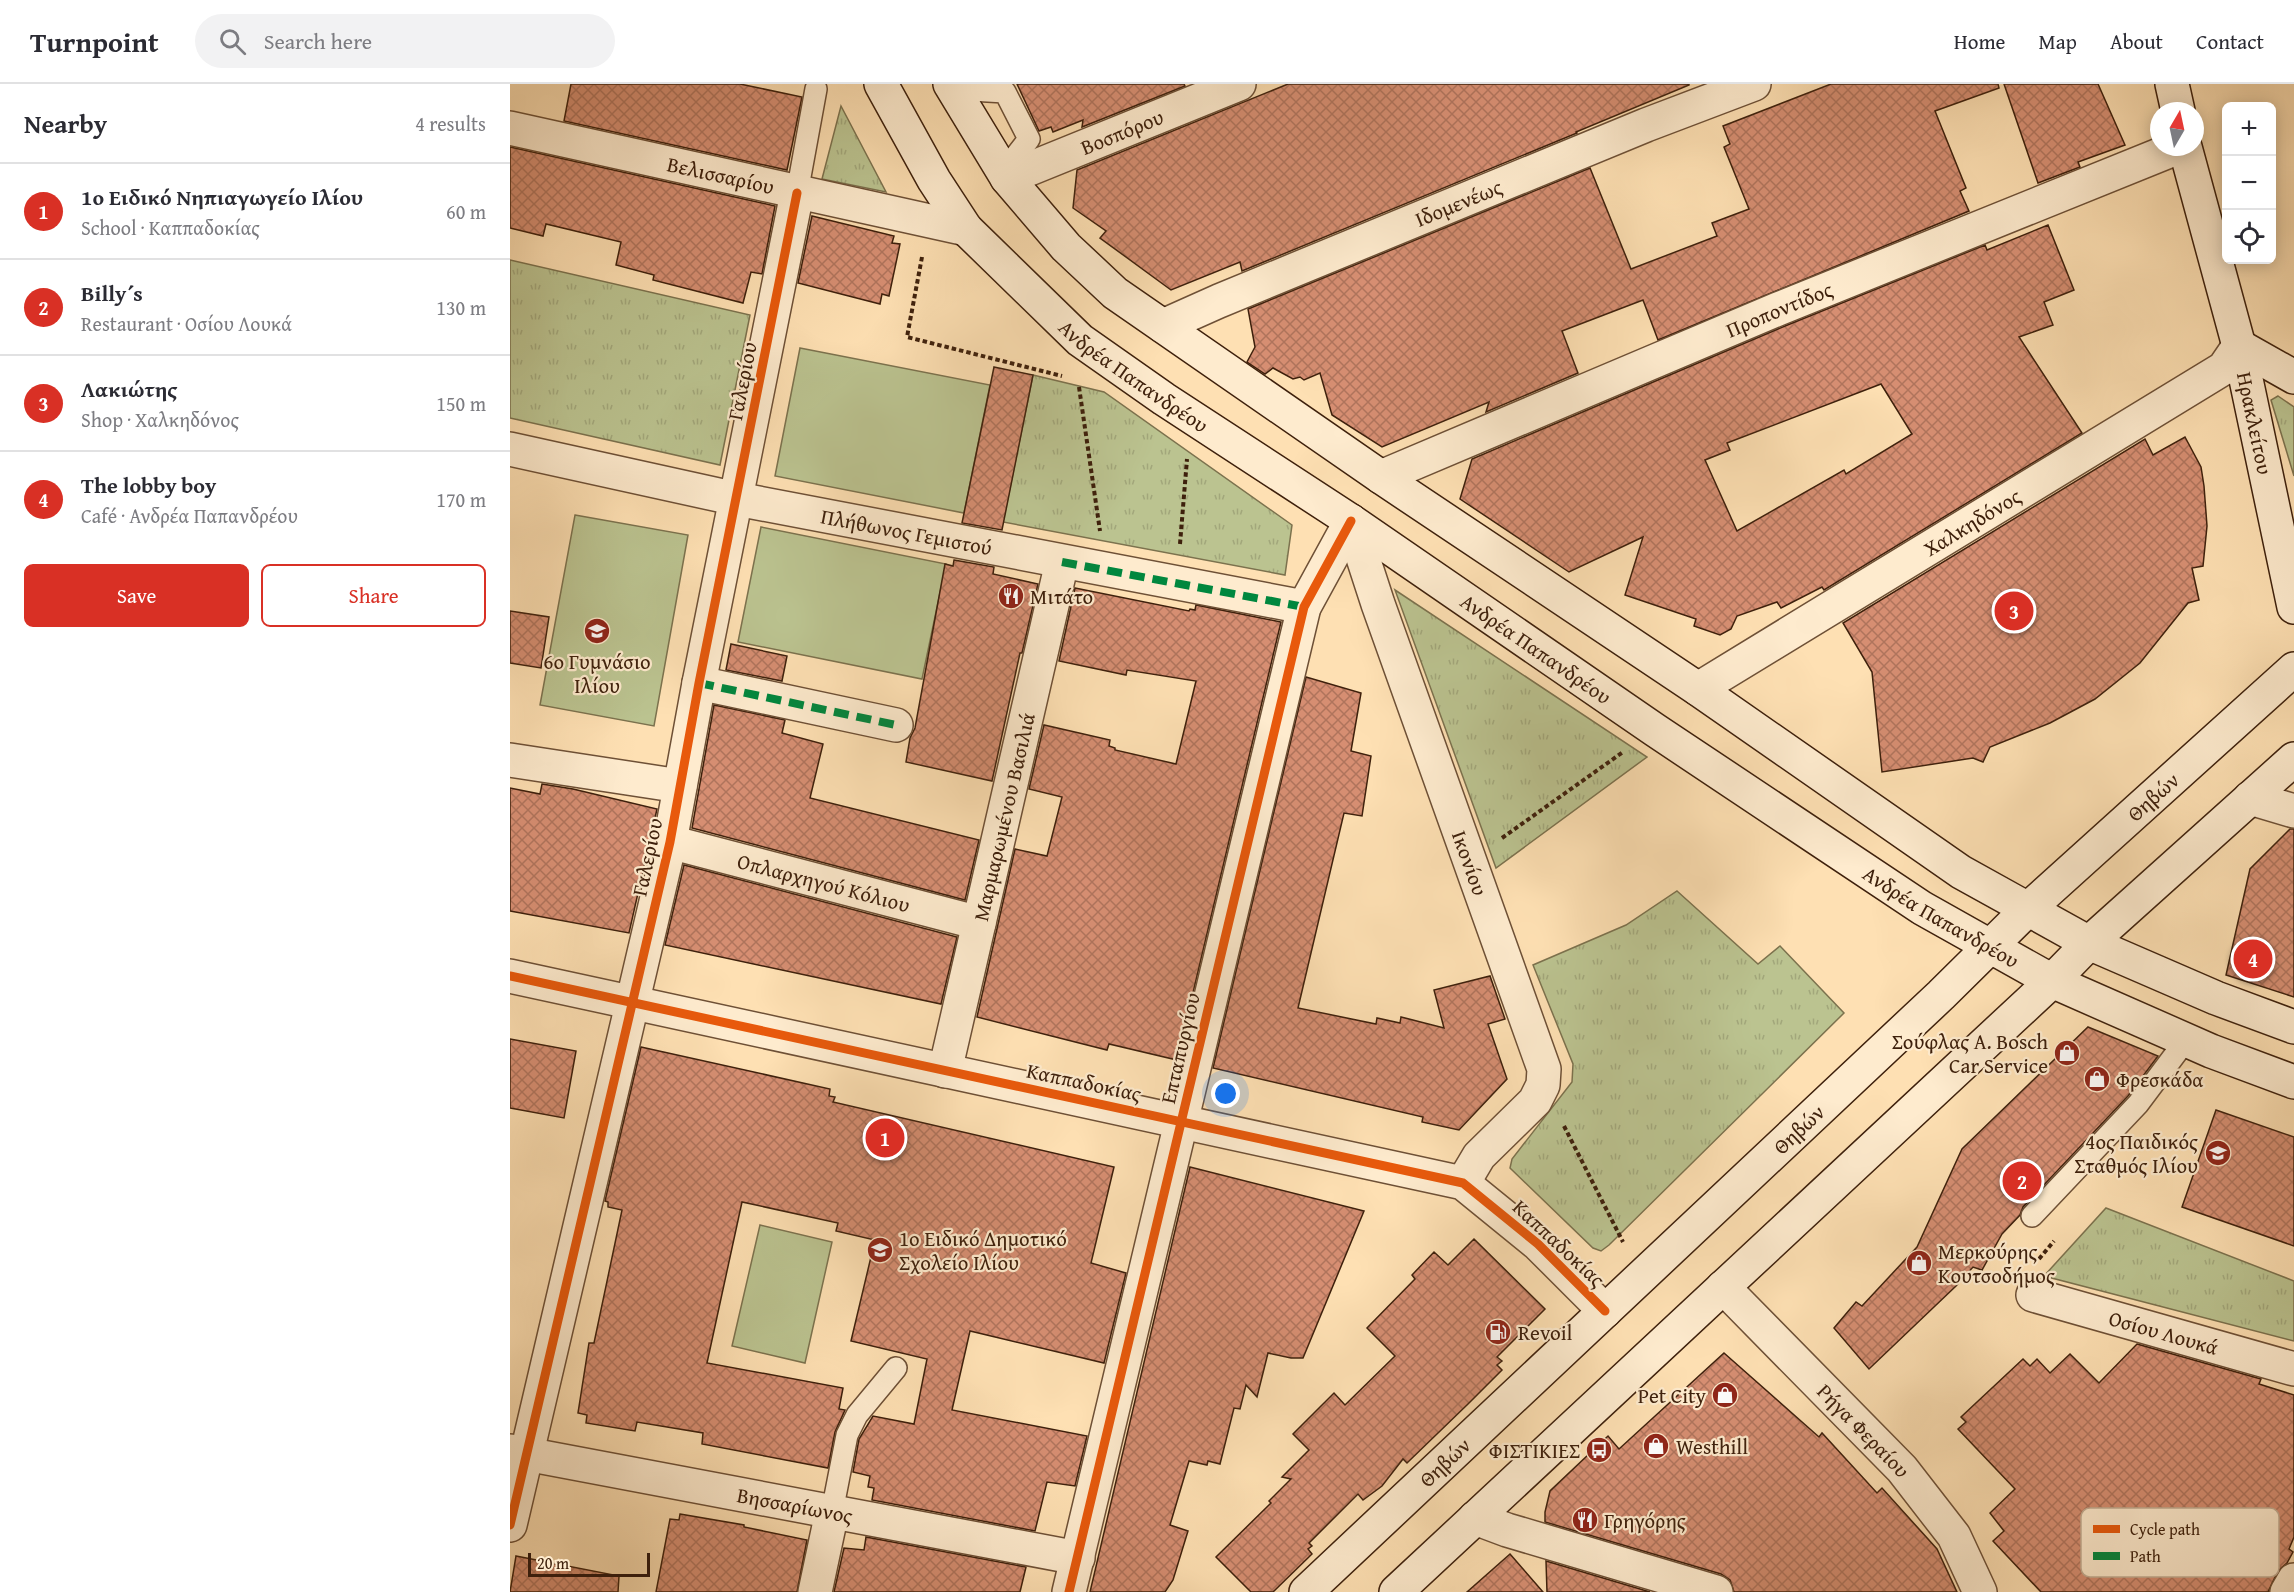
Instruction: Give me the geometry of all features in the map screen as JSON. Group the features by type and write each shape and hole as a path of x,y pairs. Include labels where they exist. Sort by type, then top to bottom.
{"street":[{"name":"Ανδρέα Παπανδρέου","path":"881,84 934,180 966,229 1080,340 1922,909 2052,981 2211,1051 2294,1082"},
{"name":"Βοσπόρου","path":"1005,175 1239,84"},
{"name":"Ιδομενέως","path":"1163,326 1646,125 1754,84"},
{"path":"2172,84 2176,102"},
{"path":"951,86 1005,175 1066,247 1114,293 1382,477 1698,689 1961,872 2089,943 2216,998 2294,1027"},
{"name":"Βελισσαρίου","path":"510,128 966,229"},
{"name":"Προποντίδος","path":"1382,477 1778,309 2157,156"},
{"name":"Ηρακλείτου","path":"2188,156 2239,346 2294,607"},
{"name":"Γαλερίου","path":"510,1525 518,1453 670,842 699,683 738,499 797,193"},
{"name":"Ηρακλείτου","path":"2239,346 2294,377"},
{"name":"Χαλκηδόνος","path":"1698,689 2224,368 2239,346"},
{"name":"Πλήθωνος Γεμιστού","path":"510,449 738,499 1304,608"},
{"name":"Επταπυργίου","path":"1070,1592 1304,608 1351,521"},
{"name":"Ικονίου","path":"1351,521 1378,604 1544,1069 1543,1085"},
{"name":"Μαρμαρωμένου Βασιλιά","path":"945,1071 1062,562"},
{"name":"Θηβών","path":"1306,1592 1941,995 2027,910 2294,669"},
{"path":"699,683 896,725"},
{"path":"1396,1592 2052,981 2089,943 2294,759"},
{"path":"510,760 680,786"},
{"path":"2250,798 2294,811"},
{"name":"Οπλαρχηγού Κόλιου","path":"670,842 979,923"},
{"name":"Καππαδοκίας","path":"510,975 1463,1183 1538,1244 1605,1311"},
{"path":"1463,1183 1479,1156 1535,1101 1543,1085"},
{"name":"Ρήγα Φεραίου","path":"1723,1287 1902,1470 1954,1536 1980,1592"},
{"name":"Οσίου Λουκά","path":"2033,1295 2294,1369"},
{"name":"Βησσαρίωνος","path":"518,1453 1077,1558"},
{"path":"815,1592 832,1512"},
{"path":"1475,1518 1507,1530 1716,1592"},
{"path":"2287,1592 2294,1580"}],"lane":[{"name":"Γαλερίου","path":"797,193 816,89"},
{"path":"2032,1215 2138,1104 2187,1040"},
{"path":"832,1512 847,1435 857,1415 896,1368"}],"path":[{"path":"929,221 907,337 1067,377"},
{"path":"1106,571 1078,380 1130,375"},
{"path":"1176,584 1191,417"},
{"path":"1469,861 1654,730"},
{"path":"1543,1085 1641,1278"}],"green space":[{"path":"841,106 886,192 822,179"},
{"path":"510,260 750,315 720,465 510,418"},
{"path":"800,348 990,385 964,513 775,476"},
{"path":"1033,375 1104,392 1292,525 1285,575 1003,522"},
{"path":"2278,396 2294,407 2294,476 2271,400"},
{"path":"575,515 688,535 654,726 540,705"},
{"path":"761,527 946,564 922,679 738,642"},
{"path":"1395,590 1647,757 1496,868"},
{"path":"1677,891 1758,964 1780,946 1844,1013 1601,1251 1593,1248 1510,1168 1512,1159 1572,1082 1573,1064 1533,965 1626,925"},
{"path":"2106,1208 2294,1281 2294,1341 2044,1276"},
{"path":"760,1225 832,1242 805,1363 732,1346"}],"building":[{"path":"571,84 740,84 802,97 787,170 564,121"},
{"path":"1017,84 1184,84 1185,86 1082,127 1083,120 1053,132 1051,127 1039,131"},
{"path":"1288,84 1689,85 1242,271 1240,262 1171,290 1100,238 1106,231 1073,208 1077,170"},
{"path":"1831,84 1998,84 1999,88 1935,111 1966,188 1960,191 1969,211 1658,340 1643,300 1562,331 1578,373 1486,412 1489,402 1382,447 1332,415 1320,373 1304,380 1300,377 1293,379 1273,368 1265,374 1247,362 1255,347 1248,309 1590,168 1631,269 1717,236 1712,223 1749,209 1724,147 1730,144 1723,126"},
{"path":"2004,84 2098,84 2125,145 2078,162 2080,167 2038,183"},
{"path":"510,147 775,206 762,274 751,272 743,303 653,280 654,275 616,265 621,242 546,224 543,236 510,228"},
{"path":"812,216 894,236 892,243 900,244 889,296 882,294 880,304 798,283"},
{"path":"2048,225 2074,290 2044,302 2053,325 2019,337 2082,433 1824,590 1822,587 1781,608 1777,602 1737,616 1731,629 1720,635 1694,626 1696,619 1625,595 1643,537 1569,572 1460,499 1472,459 1785,326 1985,245 1987,250","holes":["1881,384 1912,434 1846,474 1844,470 1737,531 1705,460 1730,450 1727,443"]},
{"path":"994,367 1033,375 1002,530 962,523"},
{"path":"2185,437 2201,467 2204,486 2207,526 2203,566 2192,568 2199,600 2188,603 2140,663 2095,699 2050,723 1990,747 1983,762 1973,758 1882,772 1872,672 1843,623 2145,439 2153,455"},
{"path":"954,560 994,567 993,574 1038,584 1022,653 1020,653 992,781 906,762 910,738 915,728 945,564 953,566"},
{"path":"1075,588 1189,611 1190,609 1195,610 1196,605 1281,622 1177,1060 1109,1044 1107,1050 977,1017 1015,849 1047,856 1062,797 1029,789 1044,725 1110,740 1109,746 1115,750 1176,764 1196,681 1127,670 1126,675 1059,661"},
{"path":"510,611 549,617 541,668 510,663"},
{"path":"731,644 787,656 782,681 726,670"},
{"path":"1306,677 1361,693 1351,751 1371,756 1362,816 1344,813 1298,1008 1376,1024 1377,1018 1400,1023 1401,1017 1444,1028 1434,990 1490,976 1505,1019 1488,1024 1507,1079 1459,1130 1422,1122 1423,1117 1213,1068"},
{"path":"714,705 785,720 782,733 823,744 810,798 979,840 965,900 692,828"},
{"path":"542,784 657,809 629,933 510,911 510,788 540,794"},
{"path":"2290,829 2294,829 2294,997 2226,975 2250,869"},
{"path":"684,865 957,937 941,1004 665,945"},
{"path":"2088,1027 2158,1056 2128,1096 2023,1207 2020,1215 2002,1234 1982,1270 1973,1267 1869,1369 1834,1328 1856,1302 1862,1306 1917,1247 1962,1149"},
{"path":"510,1039 576,1051 564,1118 510,1108"},
{"path":"641,1047 830,1089 829,1096 835,1097 833,1102 1114,1167 1091,1263 1126,1273 1104,1363 970,1331 952,1410 1087,1436 1075,1486 1047,1482 1035,1531 872,1500 874,1488 868,1487 870,1476 853,1472 859,1439 873,1416 914,1424 927,1359 851,1341 875,1240 836,1231 838,1223 742,1202 707,1363 843,1388 839,1409 845,1410 835,1432 828,1468 702,1444 703,1433 637,1422 635,1431 586,1423 587,1415 578,1413 589,1343 594,1343 622,1210 608,1207 608,1202 605,1201"},
{"path":"2216,1110 2294,1137 2294,1246 2182,1207"},
{"path":"1190,1167 1364,1211 1303,1358 1268,1353 1257,1397 1246,1385 1240,1409 1234,1408 1220,1464 1208,1461 1207,1465 1189,1461 1170,1525 1188,1531 1173,1580 1165,1592 1090,1592"},
{"path":"1474,1239 1545,1309 1497,1357 1502,1361 1497,1365 1502,1370 1407,1463 1403,1459 1382,1486 1363,1500 1358,1494 1309,1543 1312,1546 1308,1549 1312,1554 1273,1592 1251,1592 1216,1557 1271,1503 1269,1501 1291,1479 1282,1477 1309,1450 1293,1434 1334,1393 1345,1405 1395,1356 1367,1328 1415,1279 1412,1275 1434,1252 1448,1265"},
{"path":"2137,1344 2261,1379 2259,1384 2294,1395 2294,1537 2289,1549 2293,1552 2287,1563 2279,1570 2279,1508 2081,1508 2081,1577 2275,1577 2268,1592 2041,1592 1993,1541 2004,1531 1990,1513 2015,1489 1958,1429 1966,1422 1961,1417 2023,1359 2030,1366 2037,1359 2050,1373 2070,1354 2099,1383"},
{"path":"1724,1353 1819,1437 1822,1433 1877,1493 1882,1488 1937,1549 1957,1592 1734,1592 1730,1580 1721,1574 1545,1522 1550,1491 1608,1436 1619,1449"},
{"path":"680,1514 744,1525 744,1527 807,1540 797,1592 656,1592 670,1519 679,1520"},
{"path":"866,1537 1026,1567 1020,1592 834,1592 844,1548 864,1550"},
{"path":"1510,1554 1543,1592 1467,1592"},
{"path":"516,1556 619,1576 618,1592 510,1592"},
{"path":"1546,1561 1650,1592 1547,1592"}],"marked path":[{"path":"1062,562 1304,607"},
{"path":"699,683 896,725"}],"cycle path":[{"path":"510,1525 670,842 699,683 797,193"},
{"path":"1069,1592 1304,607 1351,521"},
{"path":"510,976 1463,1183 1538,1244 1605,1311"}],"place":[{"name":"Μιτάτο","path":"1011,596"},
{"name":"Λακιώτης","path":"2014,611"},
{"name":"6ο Γυμνάσιο Ιλίου","path":"597,631"},
{"name":"The lobby boy","path":"2253,959"},
{"name":"Σούφλας Α. Bosch Car Service","path":"2067,1053"},
{"name":"Φρεσκάδα","path":"2097,1079"},
{"name":"1ο Ειδικό Νηπιαγωγείο Ιλίου","path":"885,1138"},
{"name":"4ος Παιδικός Σταθμός Ιλίου","path":"2218,1153"},
{"name":"Billy´s","path":"2022,1181"},
{"name":"1ο Ειδικό Δημοτικό Σχολείο Ιλίου","path":"880,1250"},
{"name":"Μερκούρης Κουτσοδήμος","path":"1919,1263"},
{"name":"Revoil","path":"1498,1332"},
{"name":"Pet City","path":"1725,1395"},
{"name":"Westhill","path":"1656,1446"},
{"name":"ΦΙΣΤΙΚΙΕΣ","path":"1599,1450"},
{"name":"Γρηγόρης","path":"1585,1520"}]}
